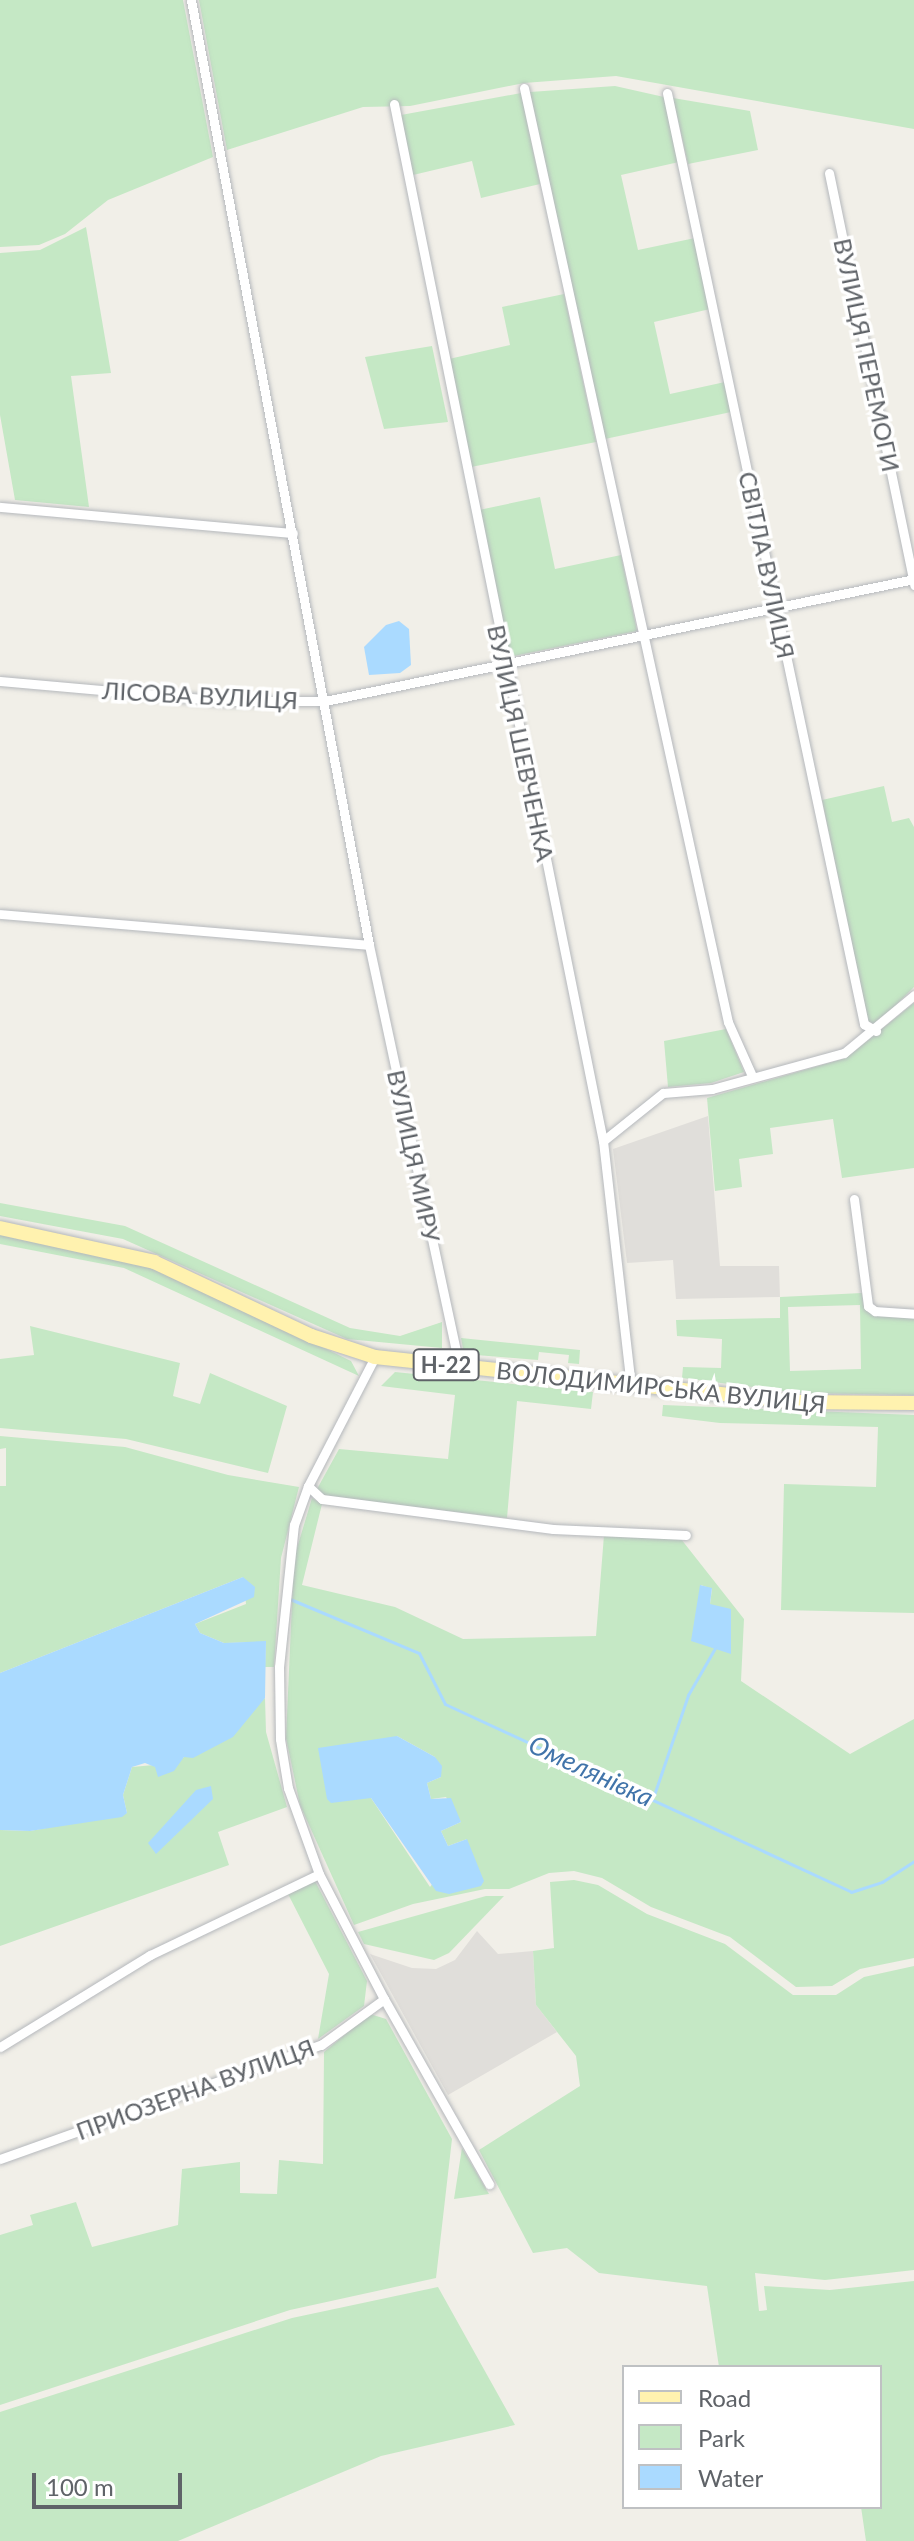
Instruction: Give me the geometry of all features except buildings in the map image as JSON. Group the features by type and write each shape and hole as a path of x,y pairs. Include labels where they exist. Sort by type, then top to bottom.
{"main road":[{"name":"ВОЛОДИМИРСЬКА ВУЛИЦЯ","path":"0,1228 143,1259 311,1336 375,1357 798,1402 914,1403"}],"street":[{"name":"ЛІСОВА ВУЛИЦЯ","path":"0,681 222,701 325,701 191,0"},
{"path":"524,88 728,1022 752,1076"},
{"name":"СВІТЛА ВУЛИЦЯ","path":"667,93 864,1024 876,1031"},
{"name":"ВУЛИЦЯ ШЕВЧЕНКА","path":"394,104 603,1141 631,1385"},
{"name":"ВУЛИЦЯ ПЕРЕМОГИ","path":"829,173 914,581"},
{"path":"0,507 293,533"},
{"path":"325,701 914,581"},
{"name":"ВУЛИЦЯ МИРУ","path":"325,701 369,945 459,1366"},
{"path":"0,914 369,945"},
{"path":"603,1141 663,1093 712,1089 844,1053 876,1031 914,995"},
{"path":"854,1199 868,1306 875,1311 914,1314"},
{"path":"375,1357 308,1486 288,1558 280,1739 288,1788 319,1874 384,1999 489,2184"},
{"path":"308,1486 322,1499 553,1529 686,1535"},
{"path":"0,2047 150,1955 319,1874"},
{"name":"ПРИОЗЕРНА ВУЛИЦЯ","path":"0,2159 321,2045 384,1999"}],"shaded area":[{"path":"708,1116 720,1266 779,1266 780,1297 676,1299 673,1260 627,1263 613,1149"},
{"path":"477,1931 498,1954 533,1951 536,2005 557,2032 448,2095 370,1954 412,1968 436,1969 455,1960"}],"green space":[{"path":"0,0 183,0 213,157 108,200 65,234 39,245 0,247"},
{"path":"199,0 914,0 914,129 616,76 524,83 410,106 363,107 227,150"},
{"path":"615,86 664,97 679,162 621,175 638,250 695,238 710,309 654,322 670,394 725,382 731,412 605,439 530,92"},
{"path":"521,93 540,184 481,198 472,161 413,175 401,115"},
{"path":"673,98 750,111 758,150 688,164"},
{"path":"86,227 111,373 71,376 89,507 15,500 0,415 0,253 40,250"},
{"path":"564,294 596,442 471,467 449,359 510,345 502,307"},
{"path":"432,346 448,422 384,429 365,357"},
{"path":"540,497 555,569 621,555 637,631 509,657 479,510"},
{"path":"884,786 892,822 909,818 914,827 914,987 875,1026 868,1021 822,800"},
{"path":"914,1003 914,1168 842,1178 833,1119 770,1128 773,1154 739,1159 742,1187 715,1191 707,1098 846,1058"},
{"path":"726,1029 744,1072 711,1083 668,1087 664,1041"},
{"path":"0,1203 125,1226 350,1328 400,1336 442,1322 442,1348 347,1339 123,1239 0,1216"},
{"path":"0,1233 132,1260 195,1285 351,1361 359,1376 124,1268 0,1244"},
{"path":"862,1293 864,1308 873,1315 914,1318 914,1395 798,1393 682,1378 683,1367 721,1368 722,1339 677,1336 676,1320 780,1318 780,1297","holes":["860,1305 861,1369 790,1371 788,1307"]},
{"path":"30,1326 180,1363 173,1396 200,1404 210,1373 287,1406 268,1473 126,1439 0,1428 0,1359 34,1355"},
{"path":"461,1338 580,1350 579,1364 568,1363 569,1355 539,1352 538,1360 464,1354"},
{"path":"395,1372 593,1392 591,1409 517,1401 507,1518 325,1497 317,1489 339,1449 448,1459 455,1395 381,1386"},
{"path":"663,1405 914,1415 914,1613 781,1610 784,1484 876,1487 878,1427 720,1423 662,1416"},
{"path":"0,1436 125,1447 228,1475 299,1487 281,1558 274,1667 265,1667 266,1642 224,1643 200,1633 195,1624 246,1604 243,1577 0,1673 0,1486 6,1486 6,1448 0,1449"},
{"path":"312,1498 322,1504 302,1585 395,1607 463,1639 596,1636 604,1535 681,1539 744,1619 741,1681 850,1754 914,1719 914,1958 860,1969 832,1986 796,1987 730,1937 651,1907 602,1878 574,1871 549,1873 509,1889 485,1889 413,1904 354,1925 300,1805 286,1738 294,1558","holes":["701,1585 712,1589 710,1604 731,1653 715,1648","397,1736 435,1757 441,1777 427,1783 431,1799 446,1797 461,1822 441,1831 448,1846 467,1839 430,1887 371,1798"]},
{"path":"265,1698 266,1732 287,1807 218,1832 229,1865 0,1946 0,1830 30,1831 127,1813 123,1795 132,1767 176,1763"},
{"path":"574,1880 598,1885 647,1914 725,1944 793,1995 836,1995 864,1977 914,1966 914,2270 825,2280 755,2273 759,2311 767,2310 764,2286 830,2290 914,2281 914,2541 866,2541 861,2509 882,2509 882,2365 719,2365 707,2286 599,2273 567,2248 533,2253 479,2150 580,2086 576,2056 536,2005 533,1951 554,1948 550,1882"},
{"path":"315,1881 367,1981 364,2006 318,2039 329,1974 288,1894"},
{"path":"486,1896 504,1896 449,1953 434,1960 364,1944 358,1932"},
{"path":"370,2014 386,2019 452,2139 436,2278 290,2310 0,2405 0,2235 33,2225 30,2215 76,2202 92,2247 178,2225 182,2169 240,2162 240,2193 277,2194 279,2160 323,2164 324,2052"},
{"path":"462,2148 489,2194 454,2199"},
{"path":"438,2287 515,2425 381,2456 178,2541 0,2541 0,2412 292,2318"}],"water":[{"path":"399,621 409,629 411,665 400,673 369,675 364,647 386,625"},
{"path":"243,1577 255,1587 254,1597 195,1624 200,1633 224,1643 266,1641 265,1698 233,1737 193,1758 184,1757 174,1771 158,1777 155,1767 145,1763 132,1767 123,1795 127,1813 122,1817 30,1831 0,1830 0,1673"},
{"path":"700,1585 712,1588 710,1604 731,1609 731,1654 691,1641"},
{"path":"397,1736 435,1757 442,1766 441,1777 427,1783 431,1799 451,1798 461,1822 441,1831 448,1846 467,1839 484,1881 481,1886 449,1894 436,1891 371,1798 331,1803 327,1799 318,1748"},
{"path":"211,1786 213,1799 156,1854 148,1843 196,1790"}],"waterway":[{"name":"Омелянівка","path":"290,1599 419,1653 445,1704 851,1892 882,1882 914,1861"},
{"path":"654,1795 688,1695 715,1648"}]}
